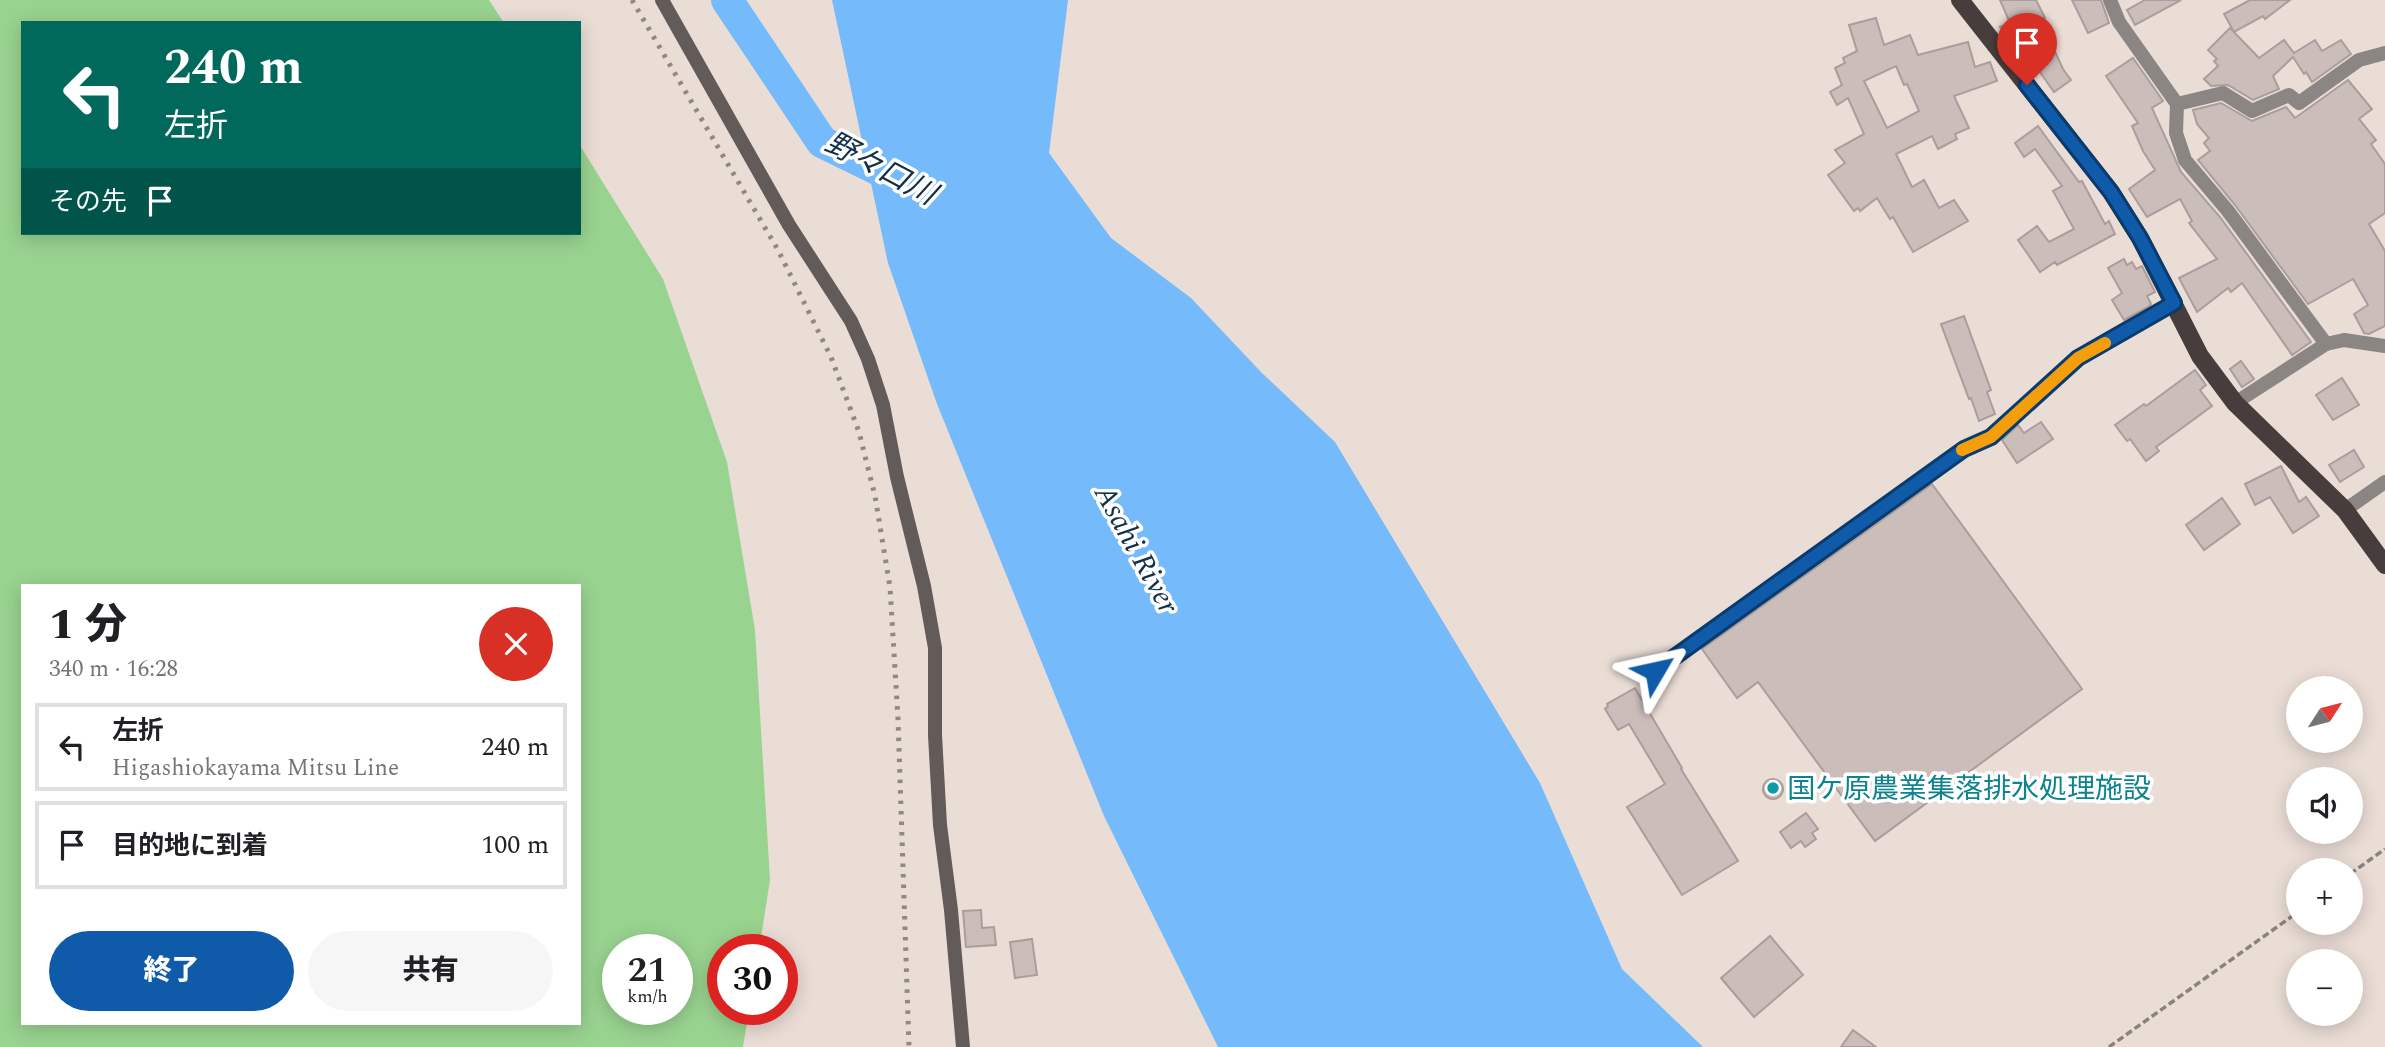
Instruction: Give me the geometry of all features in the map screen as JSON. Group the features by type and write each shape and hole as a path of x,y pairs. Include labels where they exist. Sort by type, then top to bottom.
{"main road":[{"path":"662,0 789,225 851,321 869,359 883,405 897,477 924,586 935,648 935,736 940,825 951,910 963,1047"},
{"path":"1961,0 2111,192 2140,238 2200,356 2235,403 2345,510 2385,565"}],"street":[{"path":"2110,0 2119,22 2177,104 2176,133 2185,160 2228,211 2326,344"},
{"path":"2177,104 2223,93 2252,111 2289,94 2299,103 2359,60 2385,53"},
{"path":"1655,671 1964,449 1991,437 2078,358 2174,303"},
{"path":"2235,403 2326,344 2344,340 2385,346"},
{"path":"2345,510 2385,482"}],"path":[{"path":"2363,865 2385,849"},
{"path":"2109,1047 2286,921"}],"green space":[{"path":"0,0 489,0 503,21 21,21 21,235 581,235 581,147 663,279 727,462 755,630 770,880 762,934 707,934 707,1025 747,1025 743,1047 0,1047"}],"water":[{"name":"Asahi River","path":"832,0 1068,0 1049,153 1111,238 1191,298 1261,372 1335,442 1540,783 1622,969 1703,1047 1218,1047 1104,816 937,404 888,263"}],"building":[{"path":"2000,0 2036,0 2045,18 2042,20 2053,42 2051,43 2071,80 2054,92 2030,58 2026,60 2016,40 2012,43 2000,27 2010,23"},
{"path":"2072,0 2101,0 2109,23 2088,33"},
{"path":"2145,0 2181,0 2135,25 2127,10"},
{"path":"2250,0 2290,0 2265,19 2263,16 2234,32 2224,14"},
{"path":"1876,18 1884,45 1910,35 1918,55 1968,42 1975,67 1990,62 1997,81 1954,96 1969,128 1955,134 1957,139 1938,149 1932,136 1896,154 1912,187 1924,180 1939,208 1954,200 1968,221 1913,252 1893,217 1890,219 1877,198 1860,211 1858,208 1854,211 1828,175 1845,163 1835,150 1864,134 1848,98 1837,105 1830,92 1842,85 1835,68 1845,63 1843,58 1857,51 1849,25","holes":["1896,66 1904,85 1907,84 1919,111 1887,128 1864,81"]},
{"path":"2230,28 2259,58 2284,40 2294,53 2315,40 2322,51 2341,40 2351,54 2312,82 2293,57 2273,76 2279,89 2253,100 2228,85 2211,86 2204,79 2218,66 2214,61 2217,59 2208,50"},
{"path":"2133,58 2163,101 2152,108 2181,172 2220,217 2311,342 2292,355 2242,283 2231,292 2228,288 2197,312 2179,278 2217,259 2189,223 2192,221 2180,199 2147,217 2129,189 2155,170 2132,126 2138,123 2106,76"},
{"path":"2348,80 2372,109 2359,119 2376,140 2371,144 2385,164 2385,213 2369,224 2385,251 2385,326 2369,334 2364,333 2354,314 2368,305 2353,279 2308,304 2198,160 2210,151 2204,143 2209,138 2197,124 2193,110 2221,103 2252,121 2286,107 2295,118"},
{"path":"2038,126 2079,182 2082,181 2105,224 2109,221 2115,234 2057,265 2055,262 2040,272 2018,240 2037,226 2049,242 2074,229 2053,191 2062,186 2035,149 2024,157 2015,143"},
{"path":"2124,259 2127,265 2132,262 2136,269 2142,266 2155,292 2147,296 2151,304 2148,307 2124,320 2112,300 2122,293 2108,268"},
{"path":"1964,316 1991,390 1987,392 1995,414 1979,421 1941,324"},
{"path":"2241,361 2254,379 2242,387 2230,369"},
{"path":"2195,370 2206,385 2200,390 2212,406 2156,447 2159,451 2146,461 2130,439 2127,441 2115,425"},
{"path":"2342,378 2359,405 2333,420 2316,395"},
{"path":"2041,422 2053,439 2017,463 2002,440 2018,425 2024,433"},
{"path":"2354,450 2364,467 2340,482 2329,465"},
{"path":"2281,466 2299,502 2306,497 2319,516 2293,533 2270,497 2255,505 2245,484"},
{"path":"1932,484 2082,689 1875,841 1758,682 1737,698 1702,649"},
{"path":"2222,498 2240,524 2204,550 2186,525"},
{"path":"1635,688 1738,861 1682,895 1627,807 1665,784 1629,724 1618,730 1605,709 1607,704"},
{"name":"国ケ原農業集落排水処理施設","path":"1773,779 1780,782 1783,789 1780,796 1773,799 1766,796 1763,789 1766,782"},
{"path":"1806,813 1818,829 1812,833 1816,839 1805,847 1801,841 1791,848 1780,832"},
{"path":"981,910 982,928 994,927 996,945 966,947 963,911"},
{"path":"1770,936 1803,975 1754,1017 1721,978"},
{"path":"1032,939 1037,975 1015,978 1010,942"},
{"path":"1853,1030 1876,1047 1841,1047"}],"waterway":[{"name":"野々口川","path":"727,0 822,142 904,182"}],"railway":[{"path":"632,0 778,250 831,357 859,432 875,496 890,587 898,719 909,1047"}],"slow traffic":[{"path":"1962,450 1991,437 2078,358 2105,343"}],"place":[{"name":"国ケ原農業集落排水処理施設","path":"1773,788"}],"route":[{"path":"1655,671 1964,449 1991,437 2078,358 2174,303 2140,238 2111,192 2027,85"}]}
